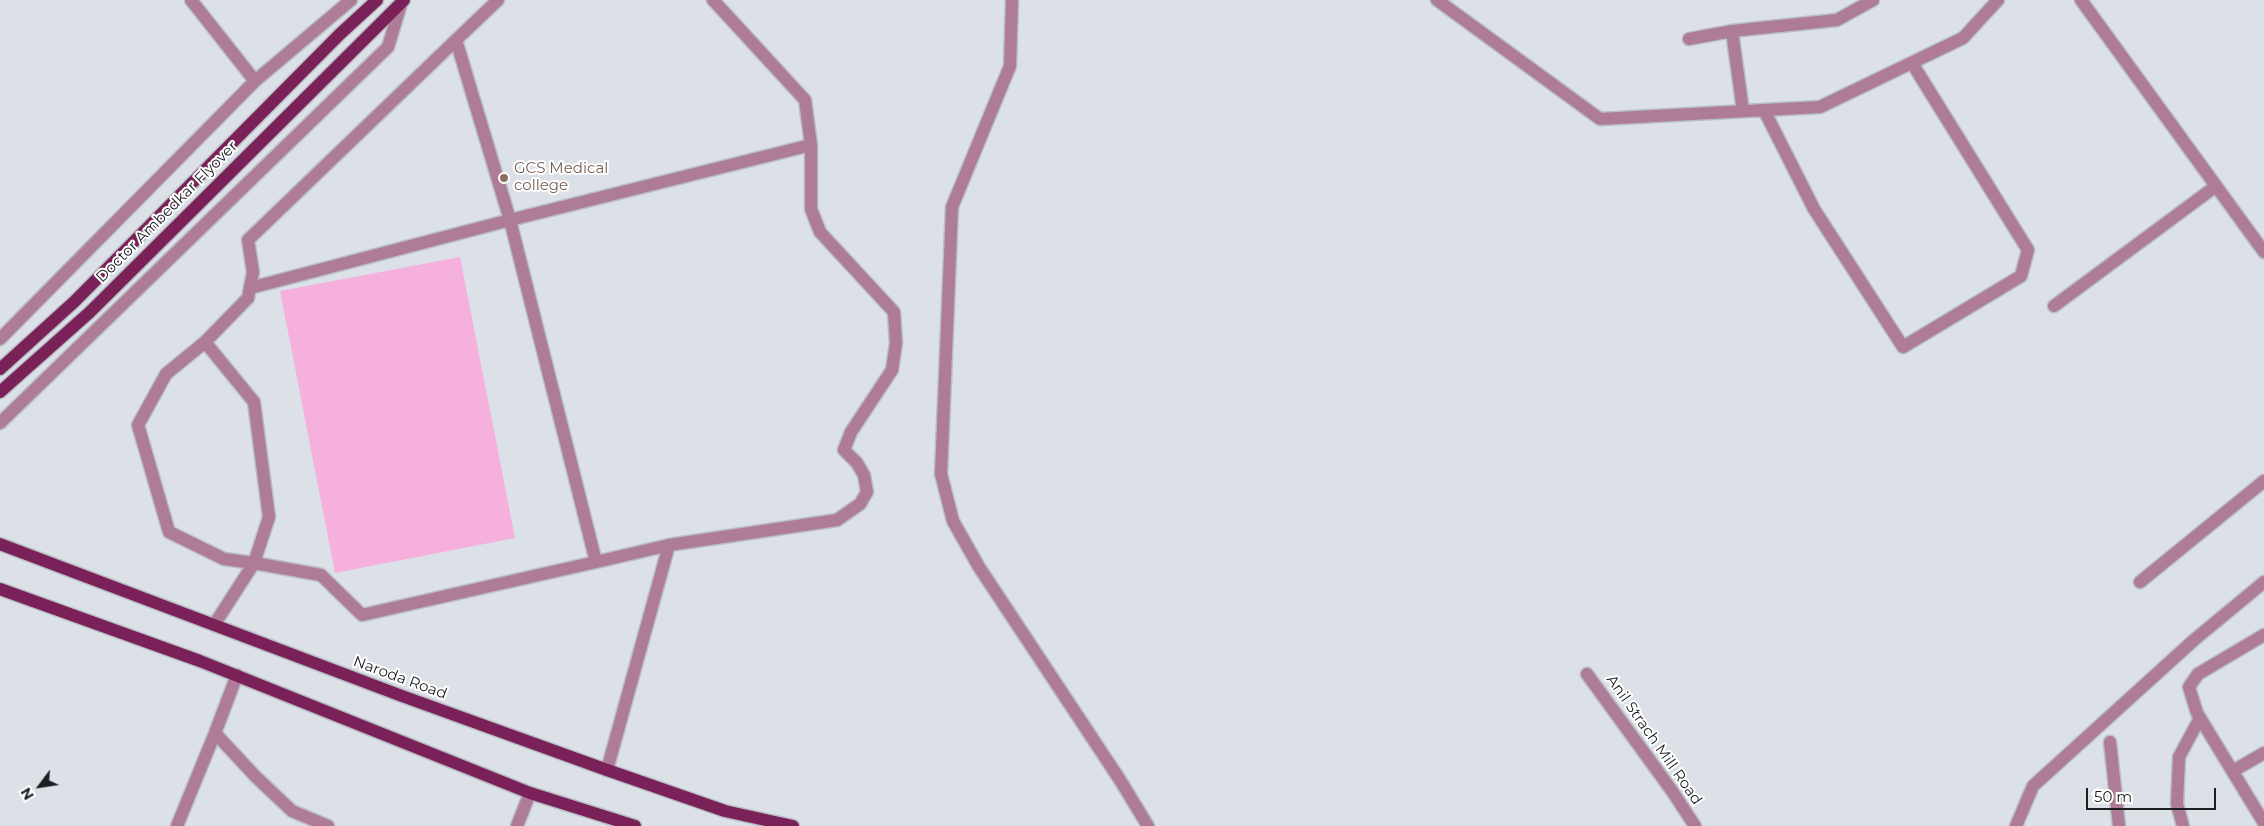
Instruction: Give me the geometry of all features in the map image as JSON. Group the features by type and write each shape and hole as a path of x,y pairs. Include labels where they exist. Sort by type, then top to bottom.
{"main road":[{"name":"Doctor Ambedkar Flyover","path":"0,369 74,302 340,34 377,0"},
{"name":"Doctor Ambedkar Flyover","path":"0,392 90,312 403,1"},
{"name":"Naroda Road","path":"0,544 402,696 607,770 725,811 794,826"},
{"path":"0,589 236,675 530,793 635,826"}],"street":[{"path":"191,0 255,81"},
{"path":"0,339 255,81 351,0"},
{"path":"498,0 248,240 253,272 248,298 205,342 166,374 138,425 169,532 224,560 321,574 362,615 668,545 836,520 860,504 867,492 864,475 857,463 844,450 851,432 892,370 896,343 894,312 820,232 810,210 811,145 805,100 713,0"},
{"path":"1012,0 1010,66 952,207 941,474 953,520 979,566 1120,780 1148,826"},
{"path":"1437,0 1600,119 1820,107 1964,38 1998,0"},
{"path":"1689,39 1732,31 1837,20 1872,0"},
{"path":"2082,0 2264,252"},
{"path":"0,423 388,47 403,1"},
{"path":"1732,31 1743,111"},
{"path":"456,40 510,220 596,562"},
{"path":"1764,110 1814,209 1903,347 2021,276 2028,250 1912,63"},
{"path":"250,288 510,220 811,145"},
{"path":"2054,306 2216,186"},
{"path":"205,342 254,402 269,517 254,563 214,625"},
{"path":"2140,582 2264,481"},
{"path":"607,770 668,545"},
{"path":"2016,826 2034,786 2194,640 2264,582"},
{"path":"2264,636 2198,674 2189,687 2200,718 2264,823"},
{"name":"Anil Strach Mill Road","path":"1587,674 1672,791 1694,826"},
{"path":"176,826 215,733 236,675"},
{"path":"2184,826 2176,804 2180,757 2200,718"},
{"path":"215,733 255,776 292,811 328,826"},
{"path":"2110,742 2119,826"},
{"path":"2233,772 2264,753"},
{"path":"517,826 530,793"}],"building":[{"path":"460,257 515,538 335,573 280,291"}],"place":[{"name":"GCS Medical college","path":"504,178"}]}
